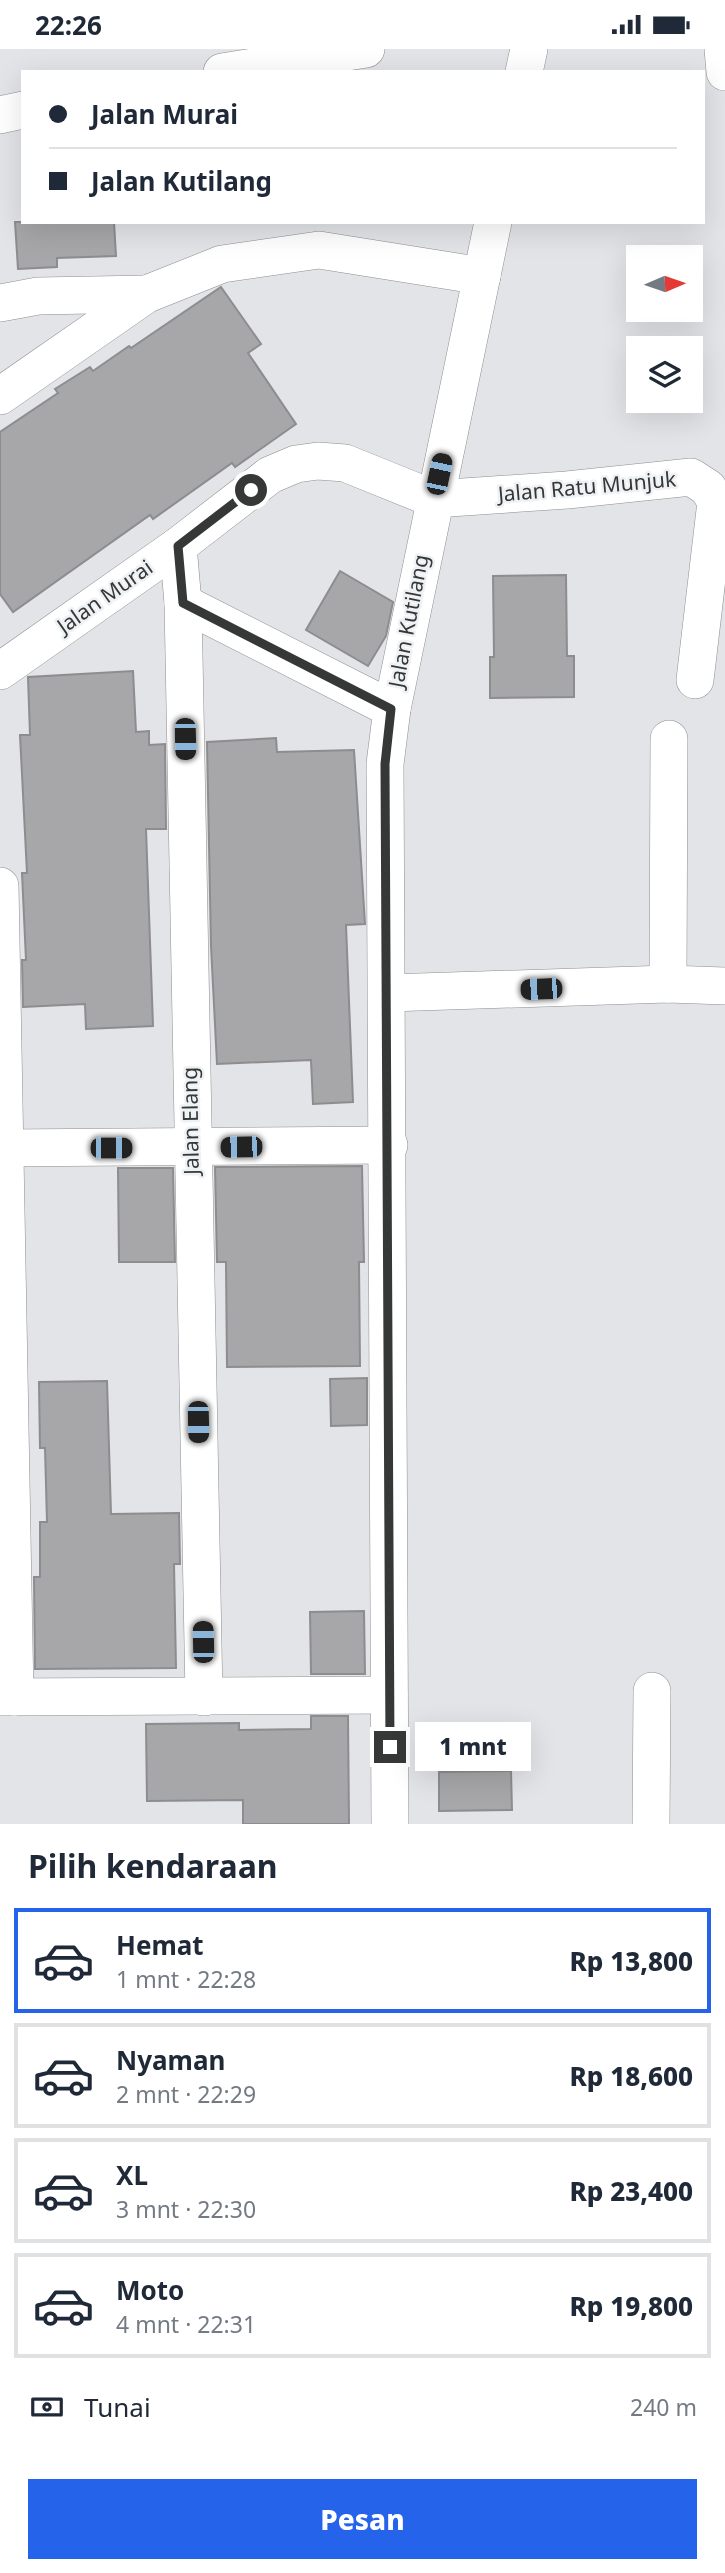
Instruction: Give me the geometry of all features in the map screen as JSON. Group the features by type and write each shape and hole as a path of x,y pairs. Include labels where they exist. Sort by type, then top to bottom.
{"street":[{"path":"235,70 366,49"},
{"path":"723,49 725,72"},
{"path":"0,114 21,110"},
{"name":"Jalan Kutilang","path":"390,1824 389,1145 385,764 391,709 493,224"},
{"path":"0,397 147,293 222,264 319,250 482,276"},
{"path":"0,303 38,296 147,293"},
{"path":"38,296 69,348"},
{"name":"Jalan Murai","path":"0,671 178,546 270,475 296,464 318,461 345,463 434,499"},
{"name":"Jalan Ratu Munjuk","path":"434,499 567,490 691,477 700,481 716,502 695,680"},
{"name":"Jalan Elang","path":"178,546 183,603 204,1697"},
{"path":"183,603 391,709"},
{"path":"668,739 668,984"},
{"path":"0,886 5,1148 7,1697 389,1695"},
{"path":"388,993 668,984 725,986"},
{"path":"5,1148 389,1145"},
{"path":"651,1824 652,1691"}],"building":[{"path":"15,222 114,224 116,256 57,258 57,267 18,269"},
{"path":"221,287 261,344 248,353 296,424 235,467 232,463 153,519 150,515 13,612 0,594 0,432 58,393 55,389 90,367 93,371 129,346 131,348"},
{"path":"340,571 393,602 386,636 368,666 306,630"},
{"path":"566,575 567,656 574,656 574,697 490,698 490,657 494,657 493,576"},
{"path":"133,671 136,732 149,731 149,745 165,744 166,829 146,829 153,1026 86,1029 85,1004 23,1007 22,960 26,960 22,873 27,873 20,735 30,735 28,677"},
{"path":"276,738 277,752 354,750 365,924 346,925 353,1102 313,1104 311,1060 217,1064 211,946 207,742"},
{"path":"362,1166 364,1262 359,1262 360,1366 227,1367 226,1262 217,1262 215,1167"},
{"path":"118,1168 173,1168 175,1262 119,1262"},
{"path":"367,1378 367,1425 331,1426 330,1379"},
{"path":"107,1381 111,1514 179,1513 180,1564 174,1564 176,1668 35,1669 34,1577 40,1577 40,1522 47,1522 45,1448 40,1448 39,1382"},
{"path":"364,1611 365,1674 311,1674 310,1612"},
{"path":"311,1716 348,1716 349,1824 243,1824 243,1800 147,1801 146,1724 239,1723 239,1730 311,1729"},
{"path":"511,1771 512,1810 439,1811 439,1772"}],"route":[{"path":"251,490 178,546 183,603 391,709 385,764 390,1747"}]}
